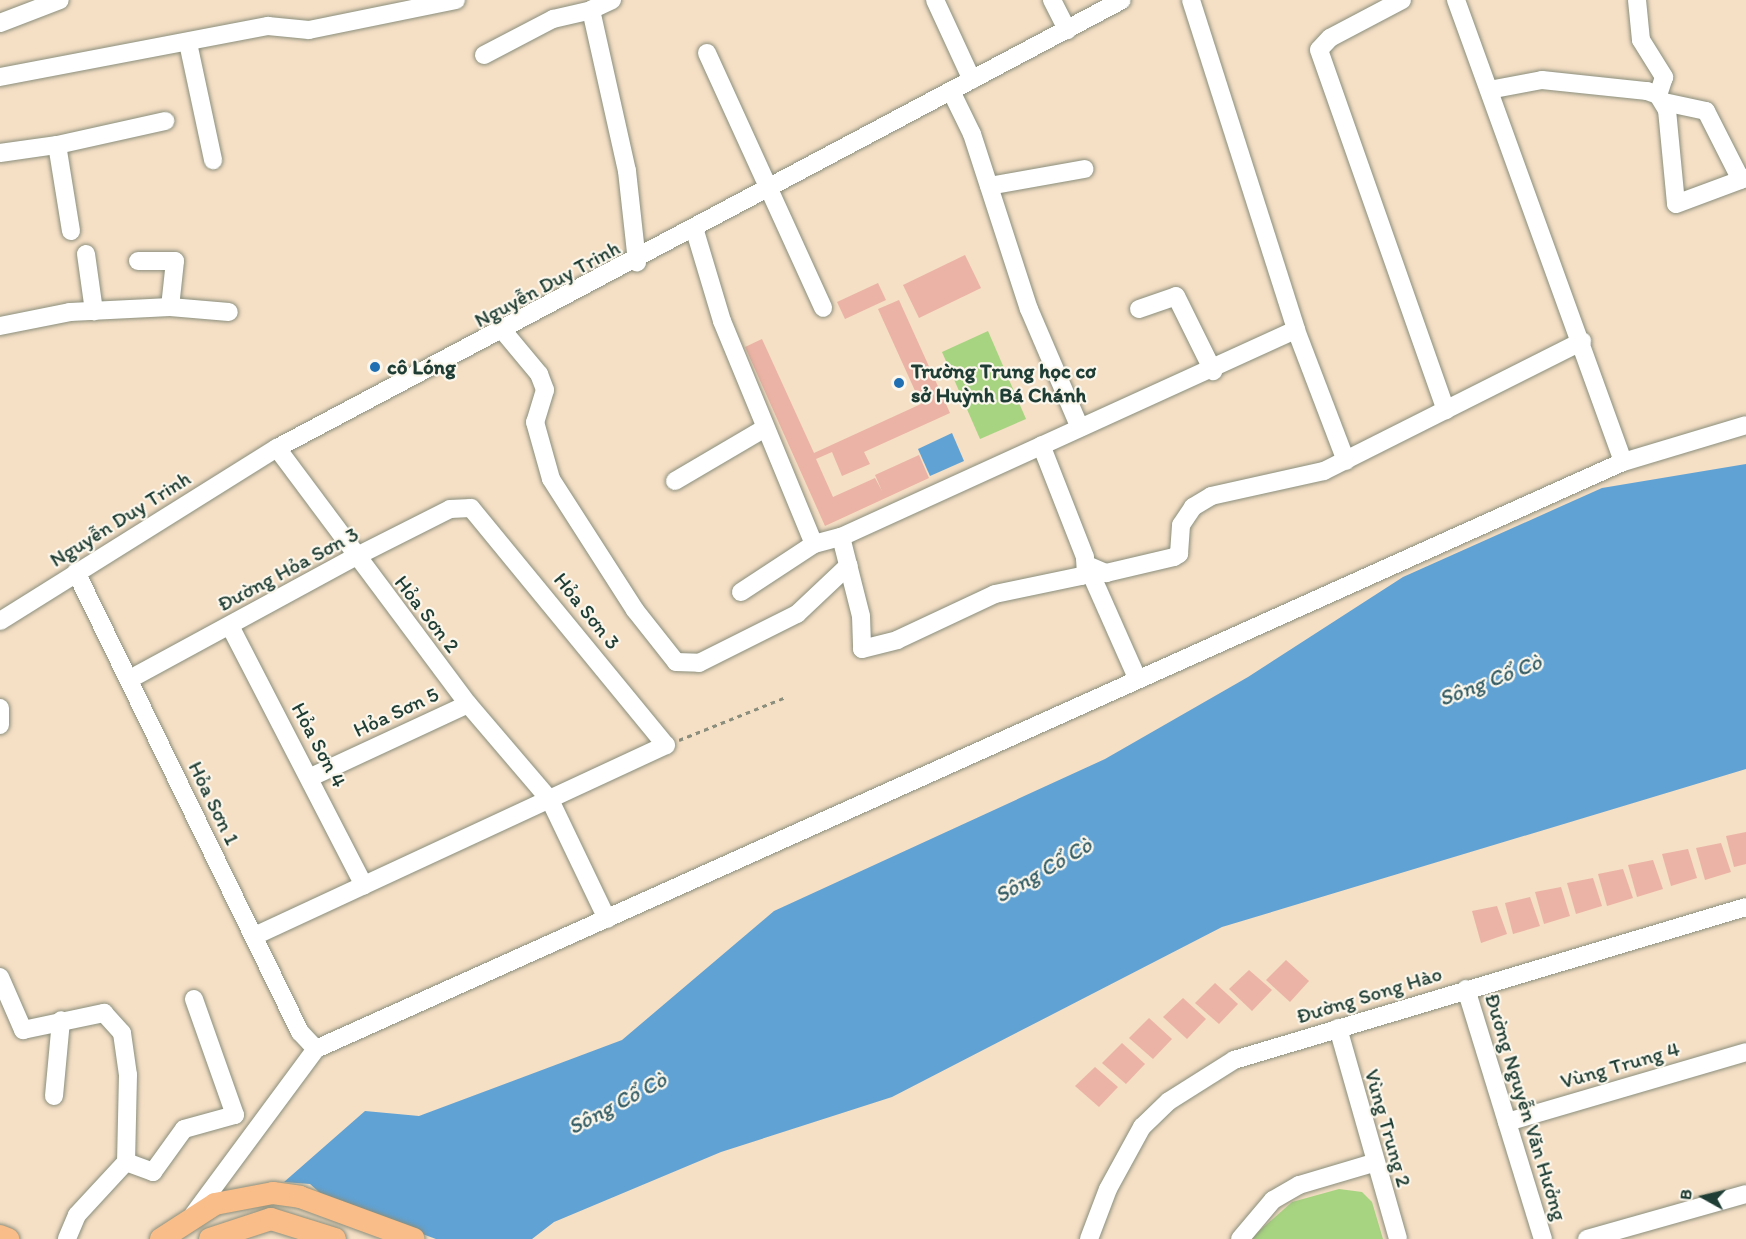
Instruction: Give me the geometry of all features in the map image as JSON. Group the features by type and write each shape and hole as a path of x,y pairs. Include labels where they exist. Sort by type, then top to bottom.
{"main road":[{"path":"161,1239 191,1217 238,1196 300,1197 414,1239"},
{"path":"210,1239 271,1219 328,1237"},
{"path":"0,1236 8,1239"}],"street":[{"path":"0,23 60,0"},
{"path":"0,77 268,26 309,30 456,0"},
{"path":"484,56 553,20 591,10 612,0"},
{"path":"935,0 972,80"},
{"path":"1052,0 1067,30"},
{"name":"Nguyễn Duy Trinh","path":"0,621 277,448 637,262 1122,0"},
{"path":"1191,0 1296,330 1346,461"},
{"path":"1402,0 1330,38 1319,50 1446,410"},
{"path":"1455,0 1582,341 1623,462"},
{"path":"1489,90 1542,80 1661,98 1706,111 1744,179 1676,204 1661,98 1664,77 1641,40 1636,0"},
{"path":"591,10 627,171 637,262"},
{"path":"188,43 213,160"},
{"path":"707,53 823,308"},
{"path":"951,91 989,186 1029,309 1080,428"},
{"path":"0,153 57,145 165,121"},
{"path":"57,145 71,231"},
{"path":"989,186 1084,170"},
{"path":"695,231 722,321 814,544"},
{"path":"86,254 94,311"},
{"path":"138,261 175,261 170,307"},
{"path":"1139,309 1176,296 1213,371"},
{"path":"0,326 94,311 170,307 229,312"},
{"path":"741,592 814,544 841,537 1041,445 1213,371 1296,330"},
{"path":"504,332 539,374 545,390 536,422 550,479 635,610 676,662 699,663 796,614 849,566"},
{"path":"1087,565 1106,573 1179,555 1181,525 1193,507 1211,496 1346,461 1582,341"},
{"path":"191,1217 316,1048 1623,462 1746,425"},
{"path":"675,481 765,428"},
{"path":"1041,445 1087,565 1137,678"},
{"name":"Hỏa Sơn 2","path":"277,448 355,557 468,704 550,800 607,919"},
{"name":"Đường Hỏa Sơn 3","path":"130,679 355,557 450,509 471,508"},
{"name":"Hỏa Sơn 3","path":"471,508 666,745"},
{"path":"841,537 849,566 862,649 897,640 995,594 1081,576 1087,565"},
{"name":"Hỏa Sơn 1","path":"76,572 300,1032 316,1048"},
{"name":"Hỏa Sơn 4","path":"230,626 311,777 364,886"},
{"name":"Hỏa Sơn 5","path":"311,777 468,704"},
{"path":"0,708 0,725"},
{"path":"254,936 666,745"},
{"name":"Đường Song Hào","path":"1089,1239 1126,1156 1142,1127 1169,1101 1234,1060 1746,907"},
{"path":"0,977 23,1030 61,1020 104,1013 122,1033 128,1075 126,1162 77,1215 67,1239"},
{"name":"Đường Nguyễn Văn Hưởng","path":"1466,989 1543,1239"},
{"path":"126,1162 153,1172 184,1129 235,1115 194,999"},
{"path":"54,1096 61,1020"},
{"name":"Vùng Trung 2","path":"1338,1028 1373,1163 1398,1239"},
{"name":"Vùng Trung 4","path":"1507,1122 1746,1052"},
{"path":"1240,1239 1273,1200 1299,1185 1373,1163"},
{"path":"1587,1239 1746,1194"}],"path":[{"path":"666,745 786,697"}],"green space":[{"path":"988,331 1026,419 980,439 942,352"},
{"path":"1339,1189 1362,1192 1372,1202 1383,1239 1250,1239 1292,1202"}],"water":[{"path":"952,433 964,461 930,476 918,449"},
{"name":"Sông Cổ Cò","path":"1746,464 1746,769 1222,927 892,1097 721,1152 554,1222 532,1239 436,1239 327,1199 310,1184 284,1182 365,1111 419,1116 622,1040 774,911 1105,759 1248,677 1403,577 1602,488"}],"building":[{"path":"965,255 981,288 919,318 903,285"},
{"path":"878,283 886,300 845,319 837,302"},
{"path":"899,300 950,413 864,452 870,464 842,476 832,452 816,459 833,497 875,478 882,491 875,475 919,455 929,478 825,526 745,347 762,339 814,453 921,404 878,309"},
{"path":"1746,832 1746,864 1734,867 1726,836"},
{"path":"1721,843 1731,872 1705,880 1696,848"},
{"path":"1688,849 1697,878 1671,886 1662,854"},
{"path":"1653,860 1663,889 1637,897 1628,865"},
{"path":"1623,869 1633,898 1607,906 1598,874"},
{"path":"1593,878 1602,906 1576,914 1567,883"},
{"path":"1561,887 1570,916 1544,924 1535,892"},
{"path":"1530,897 1540,926 1513,934 1505,903"},
{"path":"1497,906 1507,934 1481,943 1472,911"},
{"path":"1286,960 1309,981 1290,1002 1266,980"},
{"path":"1249,970 1272,990 1252,1011 1229,989"},
{"path":"1215,983 1238,1004 1219,1024 1195,1003"},
{"path":"1183,998 1206,1019 1187,1039 1163,1017"},
{"path":"1149,1018 1172,1039 1153,1059 1129,1038"},
{"path":"1122,1043 1145,1064 1126,1084 1102,1063"},
{"path":"1095,1067 1118,1087 1099,1107 1075,1086"}],"place":[{"name":"cô Lóng","path":"375,367"},
{"name":"Trường Trung học cơ sở Huỳnh Bá Chánh","path":"899,383"}]}
